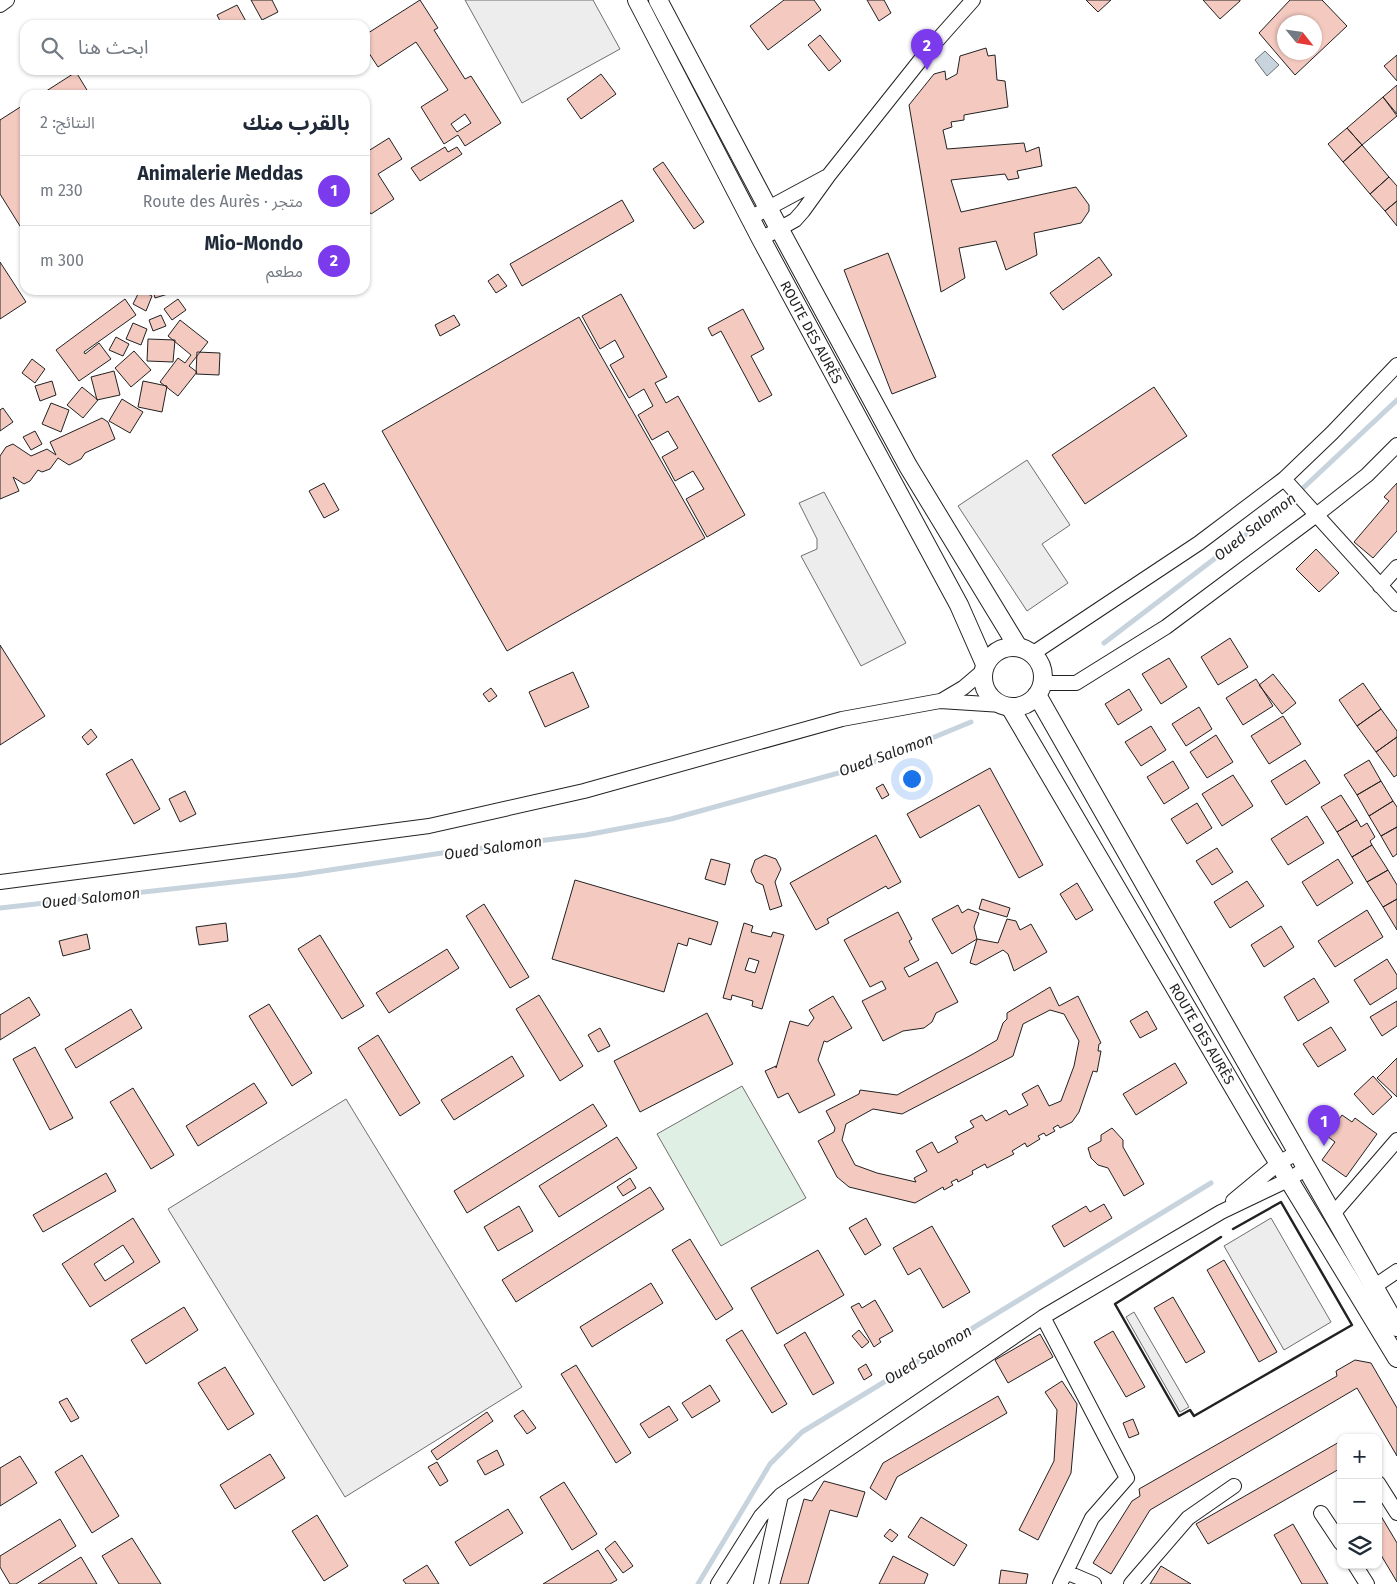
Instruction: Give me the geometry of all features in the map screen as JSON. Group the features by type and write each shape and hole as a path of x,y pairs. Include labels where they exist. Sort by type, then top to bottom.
{"street":[{"path":"0,4 7,0"},
{"name":"ROUTE DES AURÈS","path":"636,0 761,239 959,605 984,668"},
{"name":"ROUTE DES AURÈS","path":"658,0 908,466 1025,651"},
{"path":"761,239 795,220 803,211 828,175 926,54 973,0"},
{"path":"750,218 828,175"},
{"path":"940,701 962,688 984,668 999,650 1025,651 1199,543 1284,479 1332,433 1397,365"},
{"path":"1039,689 1076,683 1166,627 1315,516 1367,475 1397,445"},
{"path":"1284,479 1315,516 1397,604"},
{"path":"1380,586 1397,568"},
{"path":"0,882 429,826 576,793 834,722 940,701 1006,706 1030,702 1039,689 1041,667 1025,651"},
{"path":"984,668 984,688 995,701 1006,706"},
{"name":"ROUTE DES AURÈS","path":"1039,689 1297,1153 1397,1327"},
{"name":"ROUTE DES AURÈS","path":"1006,706 1397,1358"},
{"path":"1333,1214 1397,1140"},
{"path":"1215,1215 1280,1162 1297,1153"},
{"path":"718,1584 761,1516 781,1495 1043,1317 1215,1215 1290,1179 1306,1168"},
{"path":"1375,1286 1397,1271"},
{"path":"1043,1317 1127,1478 1092,1518 1063,1578 1094,1584"},
{"path":"1131,1584 1188,1518 1234,1486"},
{"path":"1382,1489 1397,1513"},
{"path":"761,1584 781,1495"},
{"path":"1321,1513 1337,1538"},
{"path":"1358,1569 1367,1584"}],"green space":[{"path":"742,1086 806,1198 721,1246 657,1134"}],"shaded area":[{"path":"465,0 593,0 620,49 522,103"},
{"path":"1265,51 1279,65 1267,76 1255,60"},
{"path":"1027,460 1070,525 1042,544 1068,583 1027,611 958,506"},
{"path":"824,492 906,643 861,666 801,556 817,549 817,539 799,503"},
{"path":"346,1099 522,1387 345,1497 168,1209"},
{"path":"1271,1218 1331,1322 1284,1350 1224,1246"},
{"path":"1134,1312 1189,1407 1180,1412 1126,1317"}],"building":[{"path":"251,0 272,0 278,12 262,20"},
{"path":"420,0 438,28 434,30 465,79 471,76 501,123 465,146 458,135 444,144 421,107 448,90 416,42 378,67 370,55 370,32","holes":["465,114 471,123 457,132 451,124"]},
{"path":"784,0 814,0 821,10 768,50 750,26"},
{"path":"867,0 884,0 891,13 879,21"},
{"path":"1086,0 1111,0 1098,12"},
{"path":"1203,0 1240,0 1240,1 1220,19"},
{"path":"1290,0 1322,0 1347,26 1322,50 1322,15 1277,15 1277,54 1259,33"},
{"path":"237,5 245,20 220,20 217,15"},
{"path":"820,35 841,61 829,71 808,45"},
{"path":"986,48 988,56 995,55 997,80 1005,81 1008,107 964,115 964,120 951,122 952,127 943,130 947,149 1024,143 1026,152 1039,147 1042,166 1017,171 1019,178 1008,180 1005,174 951,180 961,212 1076,187 1089,205 1089,211 1081,223 1034,233 1037,255 1006,270 996,241 959,248 965,278 941,292 909,105 934,74 945,71 946,80 957,74 960,56"},
{"path":"1397,55 1397,81 1384,66"},
{"path":"1282,60 1311,60 1295,75"},
{"path":"601,74 616,94 581,119 567,99"},
{"path":"71,75 78,75 87,90 48,90"},
{"path":"1397,85 1397,114 1383,97"},
{"path":"1383,97 1397,116 1362,145 1347,128"},
{"path":"20,107 20,226 0,194 0,120"},
{"path":"1347,128 1362,145 1343,162 1328,144"},
{"path":"389,138 402,159 378,174 394,199 371,214 370,212 370,150"},
{"path":"1362,145 1389,177 1370,194 1343,162"},
{"path":"445,147 448,152 457,147 462,154 420,181 411,168"},
{"path":"663,162 704,222 694,229 653,169"},
{"path":"1389,177 1397,186 1397,201 1385,211 1370,194"},
{"path":"622,200 634,221 522,286 510,264"},
{"path":"1397,201 1397,226 1385,211"},
{"path":"888,253 936,377 892,394 844,270"},
{"path":"1099,257 1112,275 1063,310 1050,293"},
{"path":"0,262 26,302 0,319"},
{"path":"498,274 507,286 496,293 488,281"},
{"path":"621,294 667,377 655,383 666,403 678,396 745,515 707,537 686,499 704,489 693,471 675,481 662,457 678,448 668,431 652,440 638,415 653,406 644,389 629,398 610,365 624,357 615,340 600,349 582,316"},
{"path":"138,295 152,296 146,311 133,304"},
{"path":"125,299 136,315 84,352 85,354 99,343 111,359 79,381 56,350"},
{"path":"178,299 186,310 172,320 164,309"},
{"path":"743,309 764,349 751,356 772,395 759,402 721,331 712,336 708,328"},
{"path":"161,315 166,326 153,331 149,320"},
{"path":"454,315 460,325 440,336 435,325"},
{"path":"579,317 705,538 507,651 382,431"},
{"path":"180,320 208,342 189,366 197,372 178,396 160,382 178,358 185,363 191,355 168,336"},
{"path":"133,323 147,329 141,345 126,339"},
{"path":"116,337 129,344 123,356 109,350"},
{"path":"148,339 175,340 173,362 147,361"},
{"path":"134,351 151,370 131,387 115,368"},
{"path":"197,352 220,353 219,375 196,374"},
{"path":"32,359 45,369 35,383 22,373"},
{"path":"114,371 120,395 97,400 91,377"},
{"path":"52,381 56,395 40,401 35,386"},
{"path":"143,381 167,386 162,412 138,407"},
{"path":"82,387 98,400 83,418 67,405"},
{"path":"1154,387 1187,436 1085,504 1052,455"},
{"path":"122,399 143,412 130,433 109,421"},
{"path":"51,403 69,410 61,432 42,424"},
{"path":"3,408 13,422 0,431 0,410"},
{"path":"102,418 108,422 115,439 85,453 81,459 69,465 58,458 50,469 42,472 38,470 30,481 24,484 13,477 19,491 0,499 0,456 6,447 13,444 31,456 47,449 56,455 50,442"},
{"path":"35,431 42,444 31,450 23,437"},
{"path":"324,483 339,510 324,518 309,491"},
{"path":"1397,483 1397,531 1373,558 1354,542 1389,501 1384,497"},
{"path":"1316,549 1339,573 1319,592 1296,569"},
{"path":"1230,638 1248,667 1218,685 1201,657"},
{"path":"0,645 45,716 0,745"},
{"path":"1169,658 1187,687 1161,704 1142,674"},
{"path":"573,672 589,707 545,727 529,692"},
{"path":"1273,674 1296,703 1282,714 1259,685"},
{"path":"1256,679 1273,706 1243,725 1226,698"},
{"path":"1363,683 1381,709 1357,726 1339,700"},
{"path":"491,688 497,696 489,702 483,694"},
{"path":"1129,689 1142,710 1118,725 1105,704"},
{"path":"1199,707 1212,729 1186,746 1172,724"},
{"path":"1381,709 1397,731 1397,737 1376,752 1357,726"},
{"path":"1283,716 1301,744 1269,764 1251,736"},
{"path":"1151,726 1166,750 1141,766 1125,742"},
{"path":"91,729 97,737 88,745 82,737"},
{"path":"1216,735 1233,762 1207,778 1190,752"},
{"path":"1397,737 1397,775 1394,777 1376,752"},
{"path":"132,759 160,809 134,824 106,774"},
{"path":"1305,760 1320,783 1286,805 1271,781"},
{"path":"1369,760 1381,781 1357,795 1344,775"},
{"path":"1173,761 1189,788 1164,804 1147,777"},
{"path":"990,768 1043,865 1019,878 979,805 920,838 907,814"},
{"path":"1233,775 1253,806 1222,826 1202,794"},
{"path":"1381,781 1393,801 1369,816 1357,795"},
{"path":"883,784 889,795 882,799 876,788"},
{"path":"185,791 196,814 180,822 169,799"},
{"path":"1341,795 1357,820 1337,832 1321,807"},
{"path":"1393,801 1397,807 1397,827 1381,836 1369,816"},
{"path":"1197,803 1212,828 1187,844 1171,819"},
{"path":"1307,816 1324,843 1288,865 1271,839"},
{"path":"1357,820 1361,827 1367,823 1375,837 1370,841 1372,845 1352,857 1337,832"},
{"path":"1397,827 1397,854 1393,857 1381,836"},
{"path":"876,835 901,882 888,889 886,886 827,919 829,923 816,930 790,883"},
{"path":"1372,845 1388,870 1367,882 1352,857"},
{"path":"1217,848 1233,872 1212,885 1196,861"},
{"path":"765,855 776,859 781,869 775,882 782,906 770,910 763,885 756,882 751,871 755,860"},
{"path":"711,859 730,864 725,885 705,879"},
{"path":"1338,859 1353,883 1317,906 1302,882"},
{"path":"1388,870 1397,885 1397,899 1383,907 1367,882"},
{"path":"575,880 718,922 711,945 689,938 687,946 678,943 664,992 552,959"},
{"path":"1247,881 1264,906 1230,928 1214,902"},
{"path":"1077,883 1093,910 1076,920 1060,894"},
{"path":"982,899 1010,908 1007,917 979,909"},
{"path":"1397,899 1397,930 1383,907"},
{"path":"484,904 529,977 510,988 466,916"},
{"path":"958,905 962,913 968,909 979,913 974,927 977,939 952,954 932,919"},
{"path":"1367,910 1383,937 1335,967 1318,941"},
{"path":"898,912 912,939 909,941 919,960 904,968 909,977 937,962 958,1002 936,1013 932,1022 924,1028 903,1031 883,1041 862,1001 886,989 882,981 870,987 844,940"},
{"path":"1007,919 1016,921 1020,930 1031,924 1047,952 1014,971 1008,954 1003,950 976,965 970,963 977,939 998,943"},
{"path":"226,923 228,941 199,945 196,927"},
{"path":"744,923 753,926 751,932 771,937 773,932 784,935 762,1009 752,1006 753,1001 732,995 731,1000 723,998","holes":["749,958 759,961 755,973 745,970"]},
{"path":"1281,926 1294,947 1264,967 1251,945"},
{"path":"87,934 90,949 63,956 59,941"},
{"path":"320,935 364,1006 342,1019 298,949"},
{"path":"447,949 459,968 389,1013 376,993"},
{"path":"1387,959 1397,975 1397,988 1370,1005 1354,980"},
{"path":"1314,978 1329,1002 1298,1021 1284,997"},
{"path":"1050,987 1059,1006 1078,996 1101,1043 1099,1044 1098,1051 1101,1051 1097,1072 1093,1071 1079,1112 1072,1122 1060,1128 1058,1125 1053,1128 1055,1131 1046,1136 1044,1133 1038,1136 1040,1139 1027,1147 1025,1143 1012,1151 1014,1154 987,1168 985,1164 972,1171 973,1174 958,1182 957,1179 951,1182 953,1185 944,1190 943,1187 915,1203 849,1187 837,1177 818,1141 834,1132 835,1128 826,1111 859,1094 860,1090 897,1095 973,1054 997,1040 1003,1023 1007,1019 1007,1013","holes":["1050,1010 1064,1014 1079,1041 1074,1066 1061,1101 1049,1106 1038,1085 1022,1094 1028,1105 1009,1115 1006,1110 986,1121 982,1115 970,1121 974,1127 955,1137 958,1142 938,1153 932,1142 916,1151 927,1171 914,1178 916,1182 877,1173 855,1165 842,1140 846,1124 873,1109 902,1114 1013,1056 1023,1024"]},
{"path":"539,995 583,1066 560,1081 516,1009"},
{"path":"833,996 852,1028 827,1042 824,1041 818,1060 835,1095 799,1113 788,1093 778,1098 765,1071 776,1066 776,1068 790,1021 808,1026 814,1018 809,1010"},
{"path":"29,997 40,1015 0,1040 0,1015"},
{"path":"1397,1001 1397,1026 1382,1036 1370,1017"},
{"path":"269,1004 312,1073 292,1086 249,1016"},
{"path":"131,1009 142,1028 76,1068 65,1049"},
{"path":"1147,1011 1157,1029 1140,1038 1130,1021"},
{"path":"707,1013 733,1064 640,1112 614,1061"},
{"path":"1331,1027 1346,1050 1318,1067 1303,1044"},
{"path":"600,1028 610,1046 598,1052 588,1035"},
{"path":"378,1035 420,1103 400,1116 358,1048"},
{"path":"35,1047 73,1118 50,1130 13,1059"},
{"path":"512,1056 524,1076 454,1120 441,1100"},
{"path":"1397,1058 1397,1097 1377,1078"},
{"path":"1175,1063 1187,1083 1136,1115 1123,1094"},
{"path":"1373,1076 1392,1097 1373,1115 1354,1094"},
{"path":"254,1083 267,1103 198,1146 186,1126"},
{"path":"133,1088 174,1155 151,1169 110,1102"},
{"path":"593,1104 607,1126 467,1213 454,1191"},
{"path":"1342,1115 1352,1122 1355,1118 1377,1134 1346,1177 1322,1160 1335,1142 1327,1136"},
{"path":"1112,1128 1123,1140 1123,1147 1144,1184 1124,1196 1108,1168 1098,1165 1091,1158 1088,1148 1101,1141 1101,1135"},
{"path":"617,1137 637,1168 559,1217 539,1186"},
{"path":"106,1173 116,1191 43,1232 33,1215"},
{"path":"630,1178 636,1188 623,1196 617,1187"},
{"path":"650,1187 664,1209 516,1302 502,1280"},
{"path":"1104,1204 1112,1218 1064,1247 1052,1226 1086,1206 1090,1212"},
{"path":"519,1206 533,1231 498,1251 484,1227"},
{"path":"133,1218 160,1262 90,1307 62,1264","holes":["123,1245 134,1262 105,1281 94,1264"]},
{"path":"866,1218 881,1245 865,1255 849,1228"},
{"path":"932,1226 970,1292 943,1308 920,1268 908,1275 893,1248"},
{"path":"690,1239 733,1309 716,1320 672,1250"},
{"path":"818,1250 844,1295 777,1334 751,1288"},
{"path":"1224,1260 1277,1352 1259,1362 1207,1270"},
{"path":"651,1283 663,1303 592,1347 580,1327"},
{"path":"1173,1297 1205,1352 1186,1363 1154,1308"},
{"path":"875,1300 893,1331 879,1339 881,1342 874,1347 851,1307 859,1303 862,1308"},
{"path":"184,1307 198,1330 146,1364 131,1340"},
{"path":"742,1330 787,1404 772,1413 726,1340"},
{"path":"859,1330 869,1342 862,1348 852,1336"},
{"path":"1113,1331 1145,1387 1126,1397 1094,1342"},
{"path":"805,1332 834,1383 813,1395 784,1345"},
{"path":"1040,1334 1053,1357 1008,1383 995,1360"},
{"path":"1355,1360 1371,1363 1397,1408 1397,1456 1357,1388 1150,1510 1111,1574 1093,1563 1132,1501 1140,1496 1139,1489 1337,1376 1336,1371"},
{"path":"866,1364 872,1375 864,1380 858,1369"},
{"path":"576,1365 631,1453 616,1463 561,1374"},
{"path":"225,1367 254,1414 228,1430 198,1383"},
{"path":"1062,1381 1077,1404 1071,1473 1038,1540 1019,1530 1054,1461 1057,1410 1045,1392"},
{"path":"710,1385 720,1401 692,1418 682,1403"},
{"path":"998,1396 1007,1413 897,1477 886,1500 870,1488 883,1463"},
{"path":"67,1398 79,1418 71,1422 59,1402"},
{"path":"669,1406 678,1420 649,1438 640,1424"},
{"path":"523,1410 536,1428 527,1434 514,1416"},
{"path":"487,1412 493,1421 437,1460 431,1451"},
{"path":"1133,1419 1139,1434 1129,1438 1123,1423"},
{"path":"1337,1443 1337,1470 1208,1544 1196,1524"},
{"path":"497,1450 504,1465 485,1475 477,1461"},
{"path":"270,1454 285,1478 235,1509 220,1485"},
{"path":"82,1455 119,1516 92,1533 55,1472"},
{"path":"20,1456 37,1483 0,1506 0,1468"},
{"path":"437,1462 448,1481 440,1486 428,1467"},
{"path":"824,1481 865,1492 857,1517 830,1510 808,1584 780,1584 804,1499 812,1501"},
{"path":"564,1482 597,1534 572,1550 540,1497"},
{"path":"508,1509 523,1533 470,1566 455,1542"},
{"path":"317,1515 348,1566 324,1581 292,1531"},
{"path":"921,1517 967,1545 954,1566 908,1537"},
{"path":"1382,1518 1397,1543 1397,1582 1382,1557"},
{"path":"60,1519 76,1546 16,1584 10,1584 0,1567 0,1556"},
{"path":"1293,1524 1328,1584 1302,1584 1274,1535"},
{"path":"890,1529 898,1535 892,1542 884,1536"},
{"path":"132,1538 161,1584 119,1584 102,1556"},
{"path":"615,1541 633,1566 623,1573 605,1549"},
{"path":"598,1550 617,1580 610,1584 543,1584"},
{"path":"893,1556 928,1574 924,1584 879,1584"},
{"path":"81,1557 97,1584 38,1584"},
{"path":"427,1565 439,1584 406,1584 403,1580"},
{"path":"1161,1566 1191,1584 1150,1584"},
{"path":"1001,1570 1028,1574 1026,1584 999,1584"}],"waterway":[{"name":"Oued Salomon","path":"1104,643 1285,505 1397,400"},
{"name":"Oued Salomon","path":"0,908 297,875 442,853 586,835 671,819 864,766 971,722"},
{"name":"Oued Salomon","path":"698,1584 770,1464 802,1432 1211,1183"}],"wall":[{"path":"1221,1237 1115,1304 1179,1416 1190,1410 1194,1416 1352,1325 1281,1202 1233,1229"}],"place":[{"name":"Mio-Mondo","path":"927,70"},
{"name":"Animalerie Meddas","path":"1324,1146"}]}
